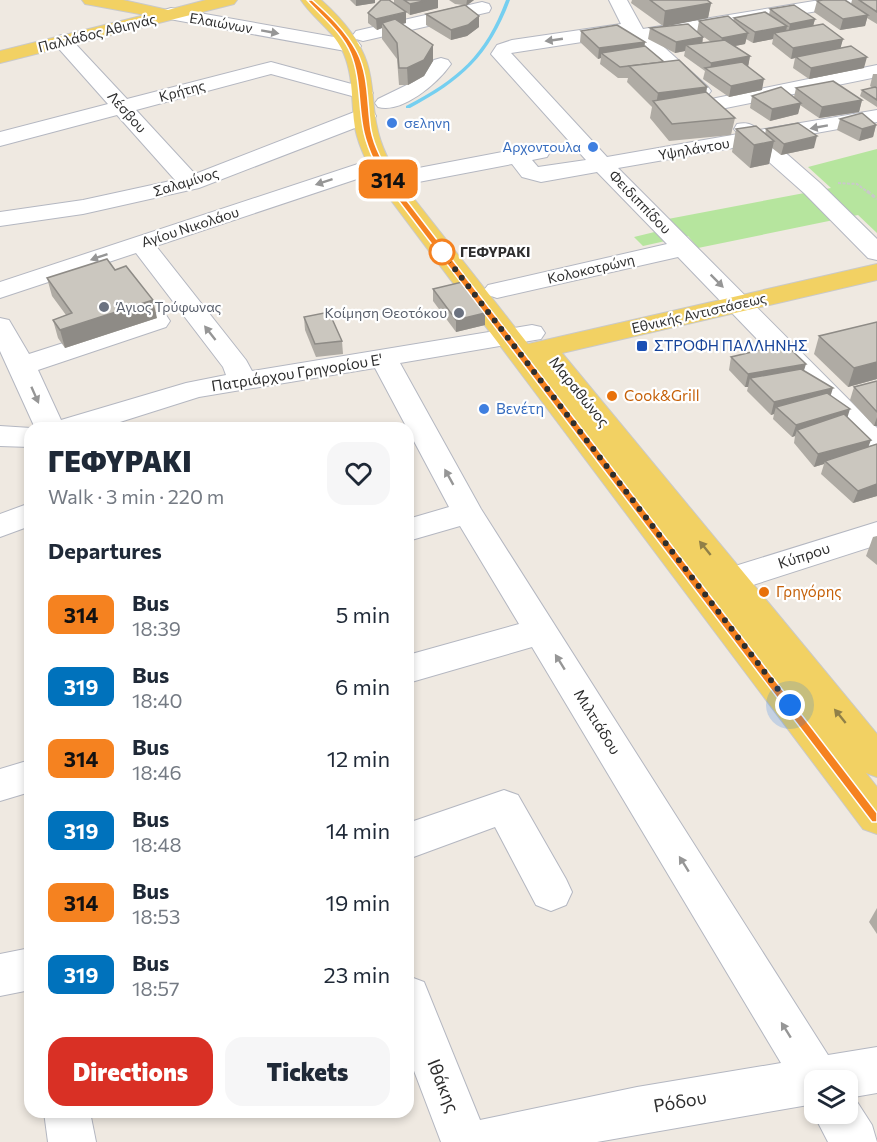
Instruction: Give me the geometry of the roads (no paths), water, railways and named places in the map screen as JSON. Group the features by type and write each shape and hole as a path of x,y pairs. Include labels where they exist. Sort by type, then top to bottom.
{"main road":[{"name":"Ελαιώνων","path":"91,0 171,14"},
{"name":"Παλλάδος Αθιηνάς","path":"0,57 228,0"},
{"name":"Μαραθώνος","path":"310,0 330,20 360,34 357,62 368,133 379,164 395,190 731,580 877,761"},
{"path":"328,0 360,34"},
{"name":"Μαραθώνος","path":"382,80 388,121 408,177 497,290 526,344 877,817"},
{"name":"Εθνικής Αντιστάσεως","path":"526,344 740,303 877,272"}],"street":[{"path":"618,0 635,32 812,188 877,253"},
{"path":"635,32 789,5 854,0"},
{"path":"789,5 814,23"},
{"path":"360,34 482,8"},
{"name":"Ελαιώνων","path":"171,14 360,34"},
{"name":"Φειδιππίδου","path":"635,32 512,46 504,49 501,54 582,144 877,445"},
{"name":"Λέσβου","path":"62,41 191,183"},
{"path":"859,56 877,70"},
{"path":"388,121 441,64"},
{"name":"Κρήτης","path":"0,140 272,68 363,93"},
{"path":"716,104 877,70"},
{"name":"Σαλαμίνος","path":"0,219 83,207 191,183 365,116"},
{"name":"Υψηλάντου","path":"518,157 534,174 877,116"},
{"path":"408,177 582,144"},
{"name":"Αγίου Νικολάου","path":"0,290 379,164"},
{"path":"141,243 236,366 242,382"},
{"name":"Κολοκοτρώνη","path":"497,290 684,248"},
{"path":"22,366 157,321"},
{"path":"0,326 22,366 47,422"},
{"name":"Πατριάρχου Γρηγορίου Ε'","path":"86,422 177,394 242,382 384,359 526,344"},
{"name":"Μιλτιάδου","path":"384,359 468,513 811,1070"},
{"path":"0,436 24,437"},
{"path":"414,528 468,513"},
{"path":"0,526 24,516"},
{"name":"Κύπρου","path":"731,580 877,533"},
{"path":"414,667 541,631"},
{"path":"0,785 24,778"},
{"path":"414,839 504,807 551,892"},
{"path":"0,975 24,970"},
{"name":"Ιθάκης","path":"414,1012 465,1142"},
{"name":"Ρόδου","path":"858,1077 877,1070"},
{"name":"Ρόδου","path":"485,1142 637,1110 804,1092"},
{"path":"68,1118 72,1142"},
{"name":"Μιλτιάδου","path":"844,1124 855,1142"}],"waterway":[{"path":"408,107 442,88 470,64 492,36 508,0"}],"place":[{"name":"σεληνη","path":"392,123"},
{"name":"Αρχοντουλα","path":"593,147"},
{"name":"ΓΕΦΥΡΑΚΙ","path":"442,252"},
{"name":"Άγιος Τρύφωνας","path":"104,307"},
{"name":"Κοίμηση Θεοτόκου","path":"459,313"},
{"name":"ΣΤΡΟΦΗ ΠΑΛΛΗΝΗΣ","path":"642,346"},
{"name":"Cook&Grill","path":"612,396"},
{"name":"Βενέτη","path":"484,409"},
{"name":"Γρηγόρης","path":"764,592"}]}
